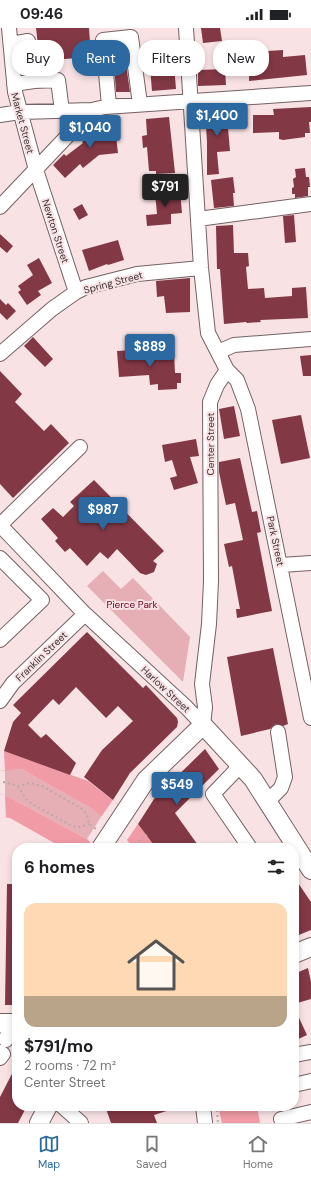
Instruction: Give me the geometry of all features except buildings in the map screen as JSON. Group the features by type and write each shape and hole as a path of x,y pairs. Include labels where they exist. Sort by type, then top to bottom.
{"main road":[{"name":"Harlow Street","path":"203,725 253,779 295,843"},
{"path":"104,843 142,785 203,725"},
{"name":"Harlow Street","path":"299,849 308,862"},
{"path":"299,952 311,947"},
{"path":"40,1123 46,1111"}],"street":[{"name":"Market Street","path":"9,28 15,92 36,170"},
{"path":"186,28 201,268 208,332 227,370"},
{"path":"109,106 104,40 131,37 140,104"},
{"path":"10,44 28,41 34,81"},
{"path":"14,84 58,80 62,110"},
{"path":"0,115 20,112 92,110 109,106 311,92"},
{"path":"0,207 92,110"},
{"name":"Newton Street","path":"36,170 76,292"},
{"path":"198,219 311,204"},
{"name":"Spring Street","path":"0,354 52,309 76,292 86,287 137,274 201,268"},
{"path":"218,352 234,345 311,339"},
{"name":"Park Street","path":"227,370 237,380 248,409 311,718"},
{"name":"Center Street","path":"203,725 205,707 202,684 209,624 211,581 210,402 217,386 227,370"},
{"path":"2,530 80,446"},
{"name":"Harlow Street","path":"2,530 85,614 187,708 203,725"},
{"path":"0,558 42,600 0,640"},
{"path":"281,565 311,563"},
{"name":"Franklin Street","path":"0,701 13,683 85,614"},
{"path":"267,802 281,788 285,777 278,732"},
{"path":"240,766 212,794 246,843"},
{"path":"0,1058 9,1023"},
{"path":"299,1054 311,1052"},
{"path":"299,1084 311,1081"},
{"path":"68,1111 81,1123"},
{"path":"204,1111 205,1123"},
{"path":"281,1116 311,1112"}],"path":[{"path":"3,782 18,786 30,783 42,786 84,810 88,815 89,824 96,829"},
{"path":"18,786 26,799 32,804 72,826 80,827 89,824"},
{"path":"136,843 147,835"},
{"path":"217,1111 218,1123"}],"green space":[{"name":"Pierce Park","path":"103,571 121,589 133,578 190,637 183,682 87,586"},
{"path":"21,769 91,808 101,817 87,839 5,795 5,770"}],"shaded area":[{"path":"0,751 4,751 88,781 113,800 138,824 152,843 129,843 91,808 21,769 0,771"},
{"path":"0,794 5,795 87,839 91,843 54,843 10,818 0,817"},
{"path":"219,1111 258,1111 260,1123 222,1123"}],"pier":[{"path":"0,751 4,751 5,770 0,771"},
{"path":"0,794 5,795 6,818 0,817"},
{"path":"113,800 138,824 127,840 101,817"}]}
